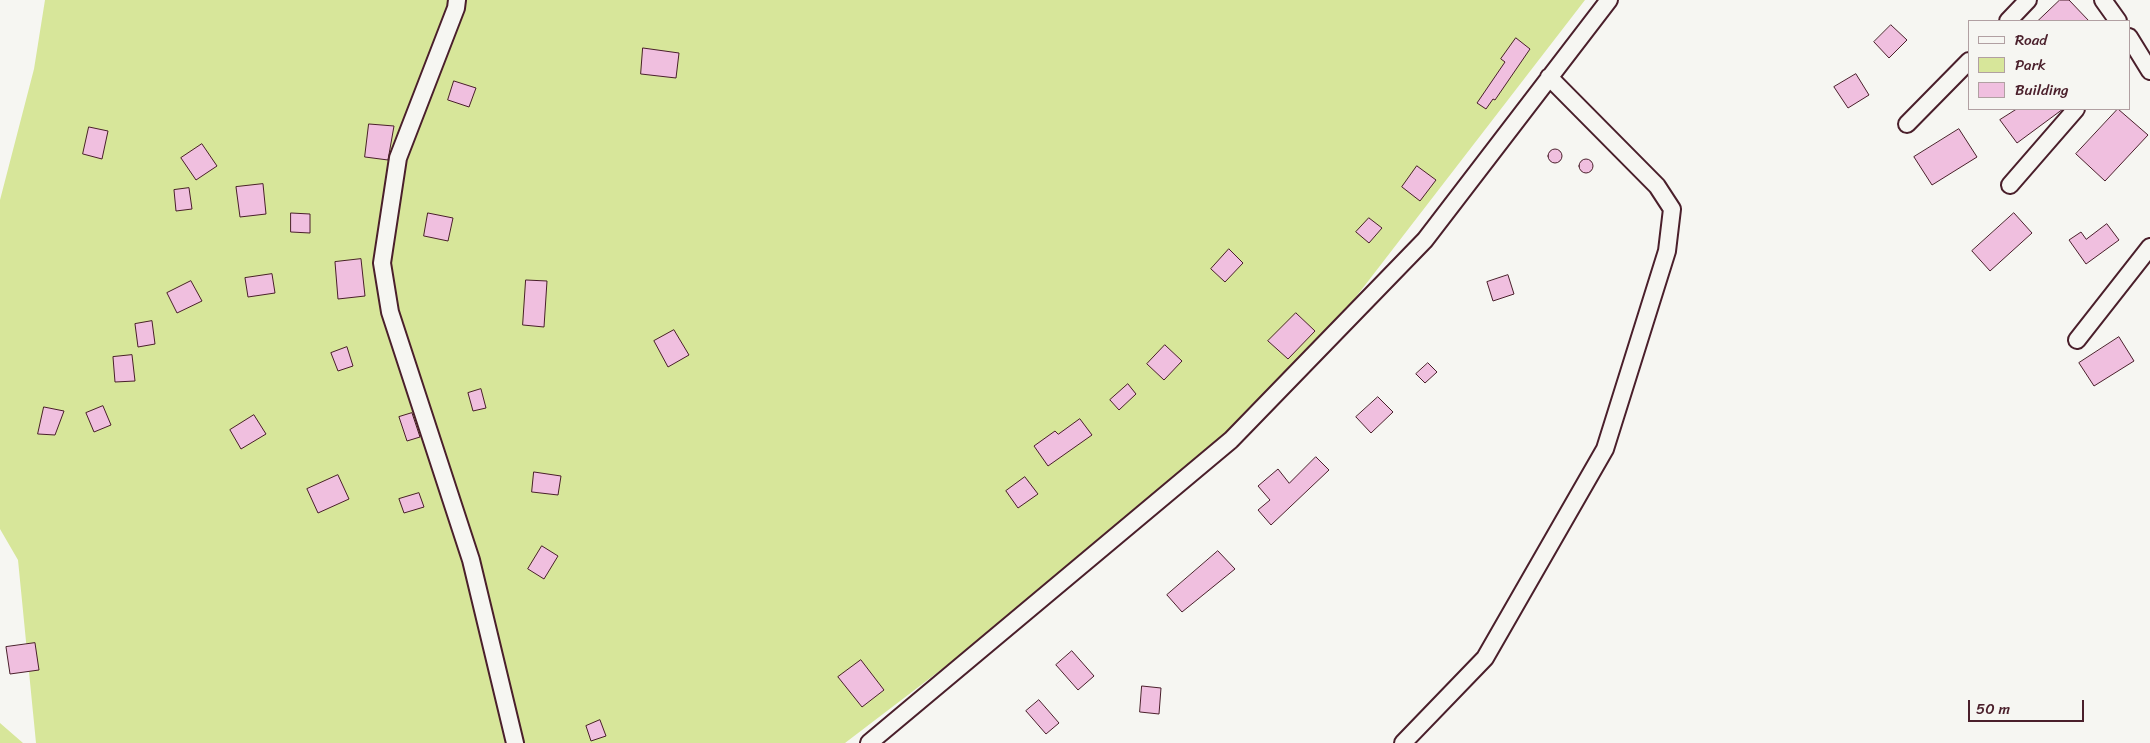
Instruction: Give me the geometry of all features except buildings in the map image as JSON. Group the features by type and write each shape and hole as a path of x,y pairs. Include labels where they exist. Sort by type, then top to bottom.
{"street":[{"path":"457,0 456,8 398,158 382,263 390,312 471,560 516,743"},
{"path":"869,743 1231,440 1425,240 1609,0"},
{"path":"2009,20 2028,0"},
{"path":"2103,0 2117,20"},
{"path":"2130,43 2150,71"},
{"path":"1907,124 1968,62"},
{"path":"1403,743 1485,658 1605,449 1667,251 1672,209 1657,186 1550,77"},
{"path":"2010,185 2075,110"},
{"path":"2077,340 2150,248"}],"green space":[{"path":"45,0 1585,0 1288,385 1018,611 845,743 36,743 18,560 0,529 0,200 34,69"},
{"path":"0,723 23,743 0,743"}]}
